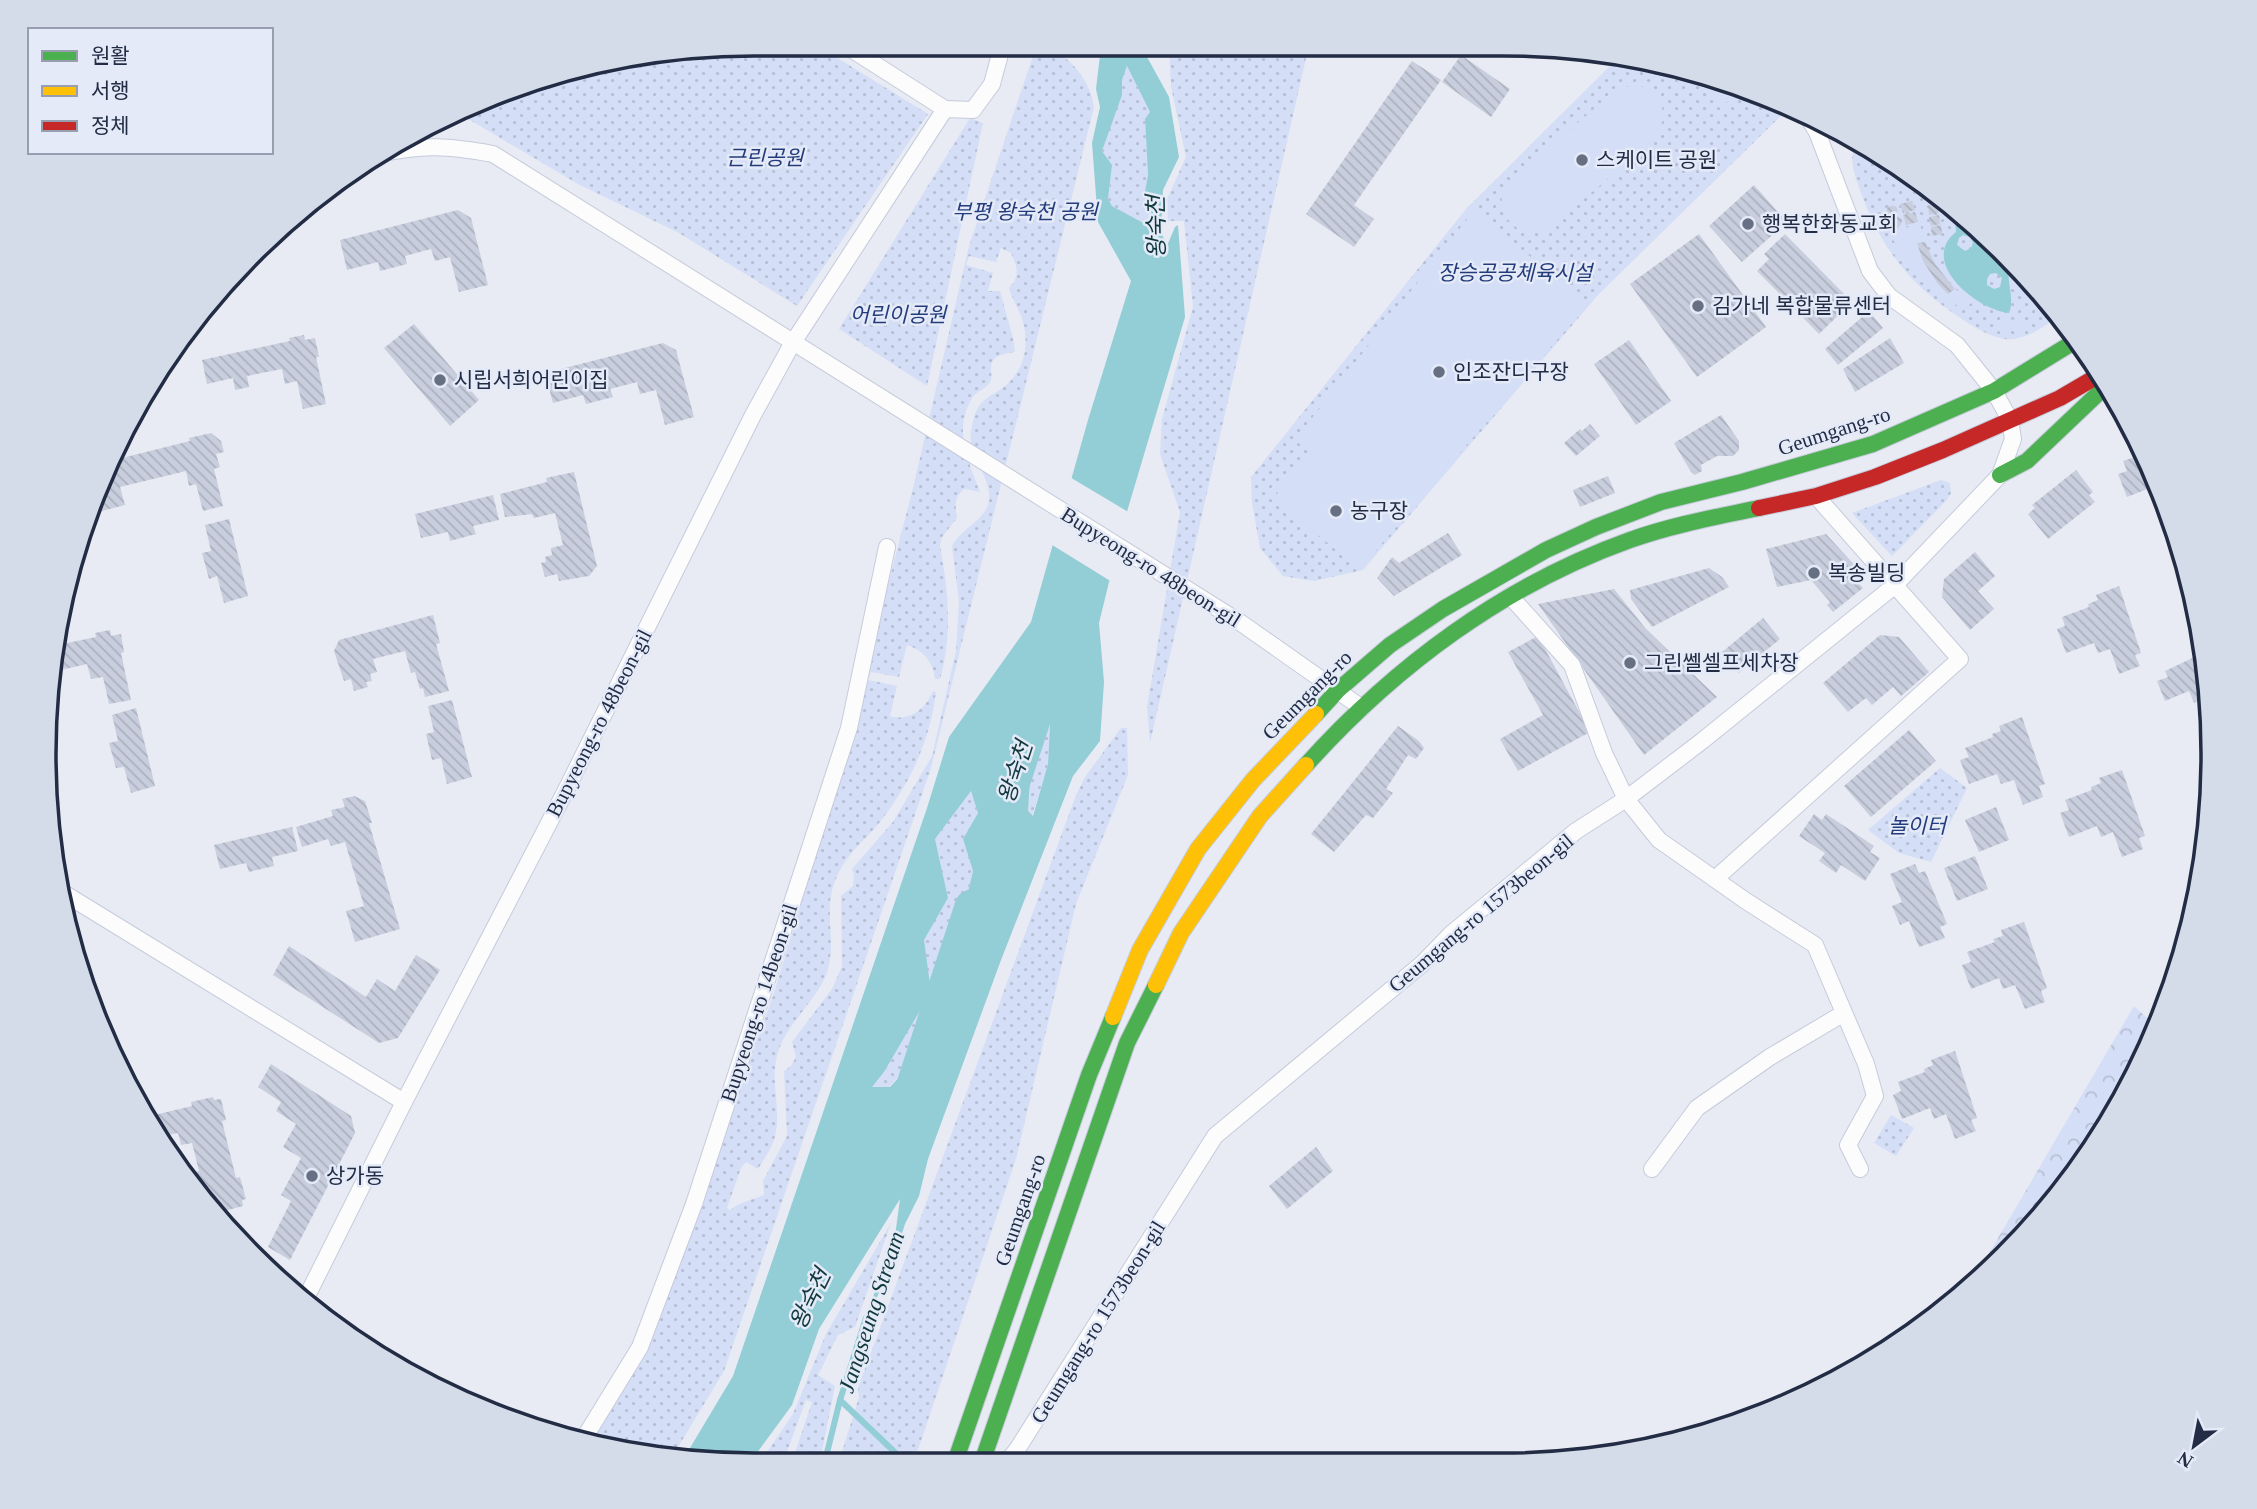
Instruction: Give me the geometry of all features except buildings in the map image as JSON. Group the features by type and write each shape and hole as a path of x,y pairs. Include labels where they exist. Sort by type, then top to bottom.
{"main road":[{"name":"Geumgang-ro","path":"958,1453 1089,1075 1140,950 1198,849 1252,780 1338,690 1390,645 1443,609 1546,550 1595,527 1661,502 1873,444 1994,391 2068,345"},
{"path":"985,1453 1127,1043 1181,933 1260,816 1326,743 1362,708 1403,670 1449,634 1510,596 1630,540 1704,519 1816,496 1875,477 2060,398 2091,380"},
{"path":"2000,475 2027,461 2099,392"}],"street":[{"path":"864,56 945,108 972,110 992,84 1000,56"},
{"path":"792,344 945,108"},
{"path":"1827,136 1870,271 1889,296 1957,345 1994,391 2010,420"},
{"name":"Bupyeong-ro 48beon-gil","path":"410,147 452,146 493,155 1241,623 1362,708"},
{"name":"Bupyeong-ro 48beon-gil","path":"309,1292 404,1102 570,783 753,415 792,344"},
{"name":"Geumgang-ro 1573beon-gil","path":"1014,1453 1214,1136 1422,964 1451,934 1576,831 1626,799 1894,586 2000,475 2013,439 2010,420"},
{"path":"1715,878 1960,659 1816,496"},
{"name":"Bupyeong-ro 14beon-gil","path":"588,1432 640,1347 694,1204 849,728 887,547"},
{"path":"1510,596 1572,665 1604,753 1626,799 1659,840 1746,901 1815,944 1866,1065 1875,1096 1848,1145 1860,1169"},
{"path":"71,897 404,1102"},
{"path":"1653,1169 1697,1108 1770,1057 1844,1013"}],"green space":[{"name":"근린공원","path":"754,56 834,56 928,114 797,306 679,233 578,184 467,118 530,93 618,69 709,57"},
{"name":"부평 왕숙천 공원","path":"1033,56 1062,56 1082,76 1094,107 931,768 724,1371 677,1449 596,1435 643,1358 773,996 831,806 914,484 969,246","holes":["1001,248 1011,253 1017,271 1009,288 1023,322 1025,351 1015,376 989,396 975,414 972,448 988,485 989,501 983,514 952,546 959,602 956,651 932,756 893,822 852,869 853,886 841,896 842,966 832,989 792,1042 796,1057 784,1071 787,1136 763,1181 764,1195 730,1210 727,1208 741,1168 746,1162 758,1169 774,1140 777,1126 775,1074 778,1052 789,1029 820,987 829,965 830,902 835,881 845,862 877,826 903,789 924,743 936,692 933,691 926,703 916,712 904,717 890,716 897,686 868,680 871,672 899,677 907,645 926,657 935,679 940,679 948,629 940,545 942,537 957,518 959,495 965,489 980,492 964,445 966,410 976,393 990,383 993,361 998,356 1015,352 1000,291 988,291 993,273 966,265 969,256 996,262"]},
{"path":"1169,56 1306,56 1150,743 1147,707 1180,512 1160,454 1162,419 1193,307 1184,221 1168,221 1167,199 1186,157 1171,87"},
{"name":"장승공공체육시설","path":"1611,65 1683,80 1727,93 1782,115 1598,295 1363,570 1314,581 1283,576 1260,548 1252,503 1251,477 1466,209"},
{"path":"1127,66 1150,112 1145,119 1148,175 1144,197 1152,217 1147,225 1112,206 1108,199 1112,165 1102,151 1121,95"},
{"name":"스케이트 공원","path":"1635,85 1653,92 1661,105 1662,122 1655,139 1546,231 1525,231 1508,220 1502,202 1503,191 1509,181 1615,91"},
{"path":"1710,88 1734,96 1724,104"},
{"name":"어린이공원","path":"970,118 983,123 927,386 839,329"},
{"path":"1854,151 1891,174 1963,229 2028,294 2051,322 2027,336 2005,339 1971,325 1928,293 1900,265 1878,232 1861,193 1853,167"},
{"name":"인조잔디구장","path":"1474,210 1588,304 1360,569 1273,499 1309,451 1295,440"},
{"path":"1920,224 1925,242 1917,244 1928,269 1948,294 1955,289 1973,302 1963,309 1920,277 1889,232"},
{"path":"2004,317 2030,325 2023,330 2003,329"},
{"path":"1941,480 1950,483 1951,493 1947,500 1892,556 1852,513"},
{"path":"1022,717 1050,725 1048,764 1032,817 1028,811 1029,781 1004,842 1001,835 1004,787 1002,760 1016,737"},
{"path":"1121,728 1127,728 1128,775 1076,904 1016,1159 919,1447 916,1453 842,1453 859,1397 858,1388 1076,795 1085,777"},
{"name":"놀이터","path":"1940,768 1967,788 1931,862 1899,853 1868,830"},
{"path":"971,791 978,813 963,839 973,871 959,930 956,989 937,1037 889,1087 871,1087 884,1072 931,992 923,940 948,898 935,839"},
{"path":"2134,1006 2149,1020 2107,1104 2057,1180 2028,1215 1987,1257"},
{"path":"1891,1115 1914,1128 1896,1156 1874,1143"},
{"path":"891,1223 855,1327 838,1335 818,1375 835,1386 822,1453 795,1453 812,1402 806,1400 786,1453 766,1453 793,1414 826,1334"}],"water":[{"path":"1100,56 1146,56 1169,97 1179,157 1163,190 1161,232 1167,246 1178,225 1185,317 1123,525 1099,623 1104,682 1100,741 1073,776 1001,960 928,1159 919,1196 905,1224 890,1271 863,1325 895,1236 900,1199 819,1329 792,1405 757,1453 689,1450 733,1376 949,737 1031,622 1088,420 1131,281 1098,222 1092,143 1100,107 1096,89","holes":["1127,66 1150,112 1145,119 1148,175 1144,197 1152,217 1147,225 1112,206 1108,199 1112,165 1102,151 1122,95 1122,80","1022,717 1050,725 1048,764 1033,816 1028,811 1030,779 1004,841 1001,835 1004,787 1002,760 1016,737","971,791 978,813 963,839 973,871 959,930 956,989 937,1037 890,1087 872,1087 884,1072 931,992 924,940 948,898 935,839"]},
{"path":"1955,223 2008,274 2011,300 2009,313 1982,303 1956,283 1944,257 1946,244 1956,232","holes":["1963,235 1970,237 1973,243 1971,248 1965,251 1957,245","1996,273 2002,278 2000,287 1994,289 1987,285 1990,274"]}],"pier":[{"path":"1068,476 1130,513 1112,582 1049,543"}],"waterway":[{"name":"왕숙천","path":"988,857 1048,674"},
{"name":"왕숙천","path":"911,1094 972,907"},
{"name":"Jangseung Stream","path":"866,1318 840,1400 896,1453"},
{"path":"827,1453 840,1400"}],"traffic: fast":[{"path":"1316,714 1338,690 1390,645 1443,609 1546,550 1661,502 1873,444 1994,391 2068,345"},
{"path":"2000,475 2027,461 2099,392"},
{"path":"1306,765 1376,694 1414,662 1454,632 1539,580 1630,540 1759,508"},
{"path":"985,1453 1127,1043 1156,985"},
{"path":"958,1453 1089,1075 1113,1017"}],"traffic: slow":[{"path":"1113,1017 1140,950 1198,849 1253,780 1316,714"},
{"path":"1156,985 1181,933 1260,816 1306,765"}],"traffic: jam":[{"path":"1759,508 1816,496 1875,477 2060,398 2091,380"}],"place":[{"name":"스케이트 공원","path":"1582,160"},
{"name":"행복한화동교회","path":"1748,224"},
{"name":"김가네 복합물류센터","path":"1698,306"},
{"name":"인조잔디구장","path":"1439,372"},
{"name":"시립서희어린이집","path":"440,380"},
{"name":"농구장","path":"1336,511"},
{"name":"복송빌딩","path":"1814,573"},
{"name":"그린쎌셀프세차장","path":"1630,663"},
{"name":"상가동","path":"312,1176"}]}
